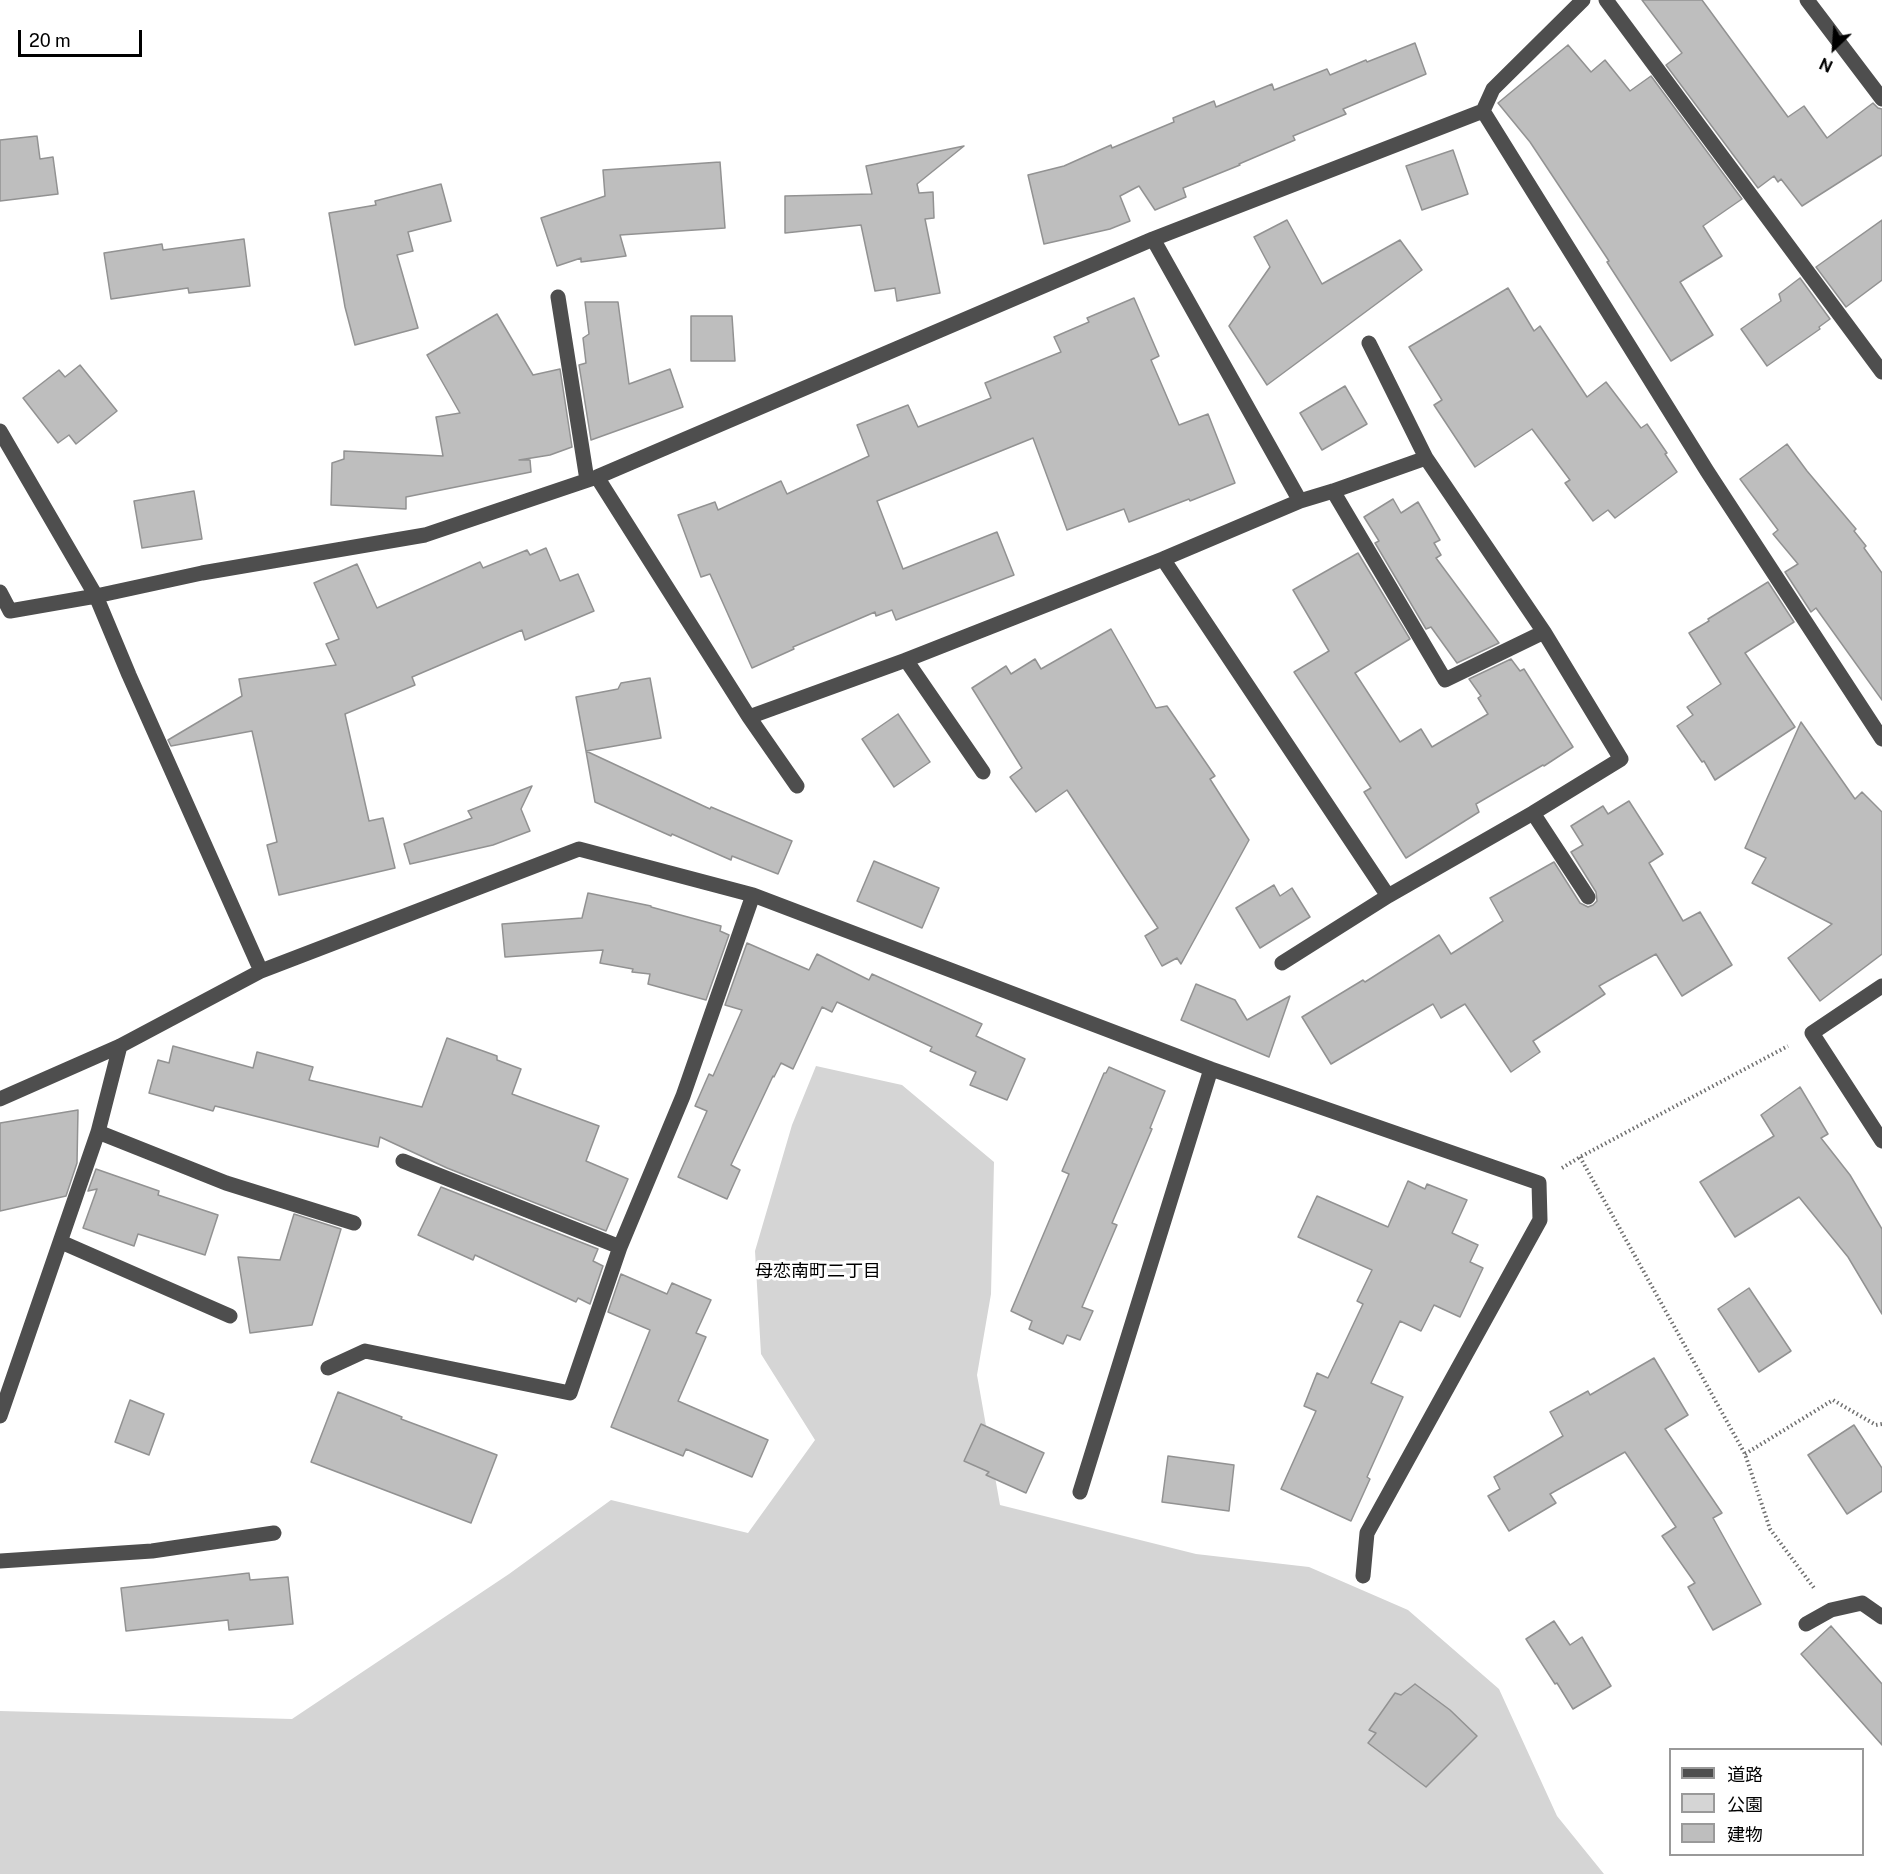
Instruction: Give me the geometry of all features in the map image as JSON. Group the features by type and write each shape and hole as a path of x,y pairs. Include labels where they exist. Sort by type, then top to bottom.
{"street":[{"path":"0,592 10,611 96,596 202,573 425,535 592,479 1153,239 1483,111 1492,88 1583,0"},
{"path":"1606,0 1882,372"},
{"path":"1807,0 1882,99"},
{"path":"1483,111 1701,461 1882,739"},
{"path":"1153,239 1300,501"},
{"path":"558,297 592,479 797,786"},
{"path":"1282,963 1388,896 1533,813 1621,759 1544,633 1426,458 1369,343"},
{"path":"0,431 96,596 261,971"},
{"path":"749,717 906,660 1163,559 1300,501 1426,458"},
{"path":"1333,491 1445,680 1544,633"},
{"path":"1163,559 1388,896"},
{"path":"906,660 983,772"},
{"path":"1533,813 1588,897"},
{"path":"0,1100 120,1046 261,971 579,849 753,895 1211,1069 1539,1184 1540,1220 1367,1533 1363,1576"},
{"path":"328,1368 365,1352 570,1393 620,1247 683,1096 753,895"},
{"path":"1882,986 1812,1033 1882,1141"},
{"path":"0,1416 98,1132 120,1046"},
{"path":"1080,1492 1211,1069"},
{"path":"98,1132 225,1183 354,1223"},
{"path":"403,1161 620,1247"},
{"path":"61,1242 230,1316"},
{"path":"0,1561 152,1551 274,1533"},
{"path":"1806,1624 1831,1610 1862,1603 1882,1617"}],"path":[{"path":"1539,1184 1581,1157 1812,1033"},
{"path":"1581,1157 1744,1454 1770,1529 1831,1610"},
{"path":"1744,1454 1833,1400 1876,1425 1882,1424"}],"green space":[{"path":"816,1066 902,1085 994,1162 991,1294 977,1375 1000,1505 1196,1554 1309,1567 1408,1610 1499,1689 1557,1816 1604,1874 0,1874 0,1711 292,1719 509,1574 611,1500 748,1533 815,1440 761,1354 755,1251 792,1125"}],"building":[{"path":"1642,0 1702,0 1788,117 1804,106 1827,138 1873,103 1882,109 1882,155 1802,206 1781,179 1778,182 1774,176 1758,188 1666,65 1682,53"},
{"path":"1415,43 1426,74 1343,109 1346,114 1293,136 1295,140 1183,188 1186,197 1155,210 1139,186 1120,196 1130,221 1110,229 1044,244 1028,175 1064,166 1111,145 1112,148 1174,122 1173,118 1214,101 1216,107 1272,84 1274,90 1327,69 1330,75"},
{"path":"1568,45 1591,72 1605,60 1630,91 1651,76 1742,199 1703,226 1722,256 1680,282 1713,335 1671,361 1607,262 1609,261 1530,142 1498,103"},
{"path":"37,136 40,159 53,157 58,194 0,201 0,140"},
{"path":"964,146 917,184 919,193 933,192 934,218 925,219 940,293 897,301 895,288 875,291 861,225 785,233 785,196 872,194 866,166"},
{"path":"1453,150 1468,194 1422,210 1406,166"},
{"path":"720,162 725,228 620,235 626,256 581,262 581,258 557,266 541,218 605,196 603,170"},
{"path":"441,184 451,221 408,232 413,251 397,255 418,328 355,345 345,307 329,213 376,205 375,201"},
{"path":"1287,220 1322,284 1400,240 1422,270 1267,385 1229,326 1270,267 1254,237"},
{"path":"1882,220 1882,280 1846,307 1816,267"},
{"path":"244,239 250,286 189,293 188,288 111,299 104,253 162,244 163,250"},
{"path":"1800,278 1830,319 1819,327 1820,329 1767,366 1741,329 1781,301 1779,294"},
{"path":"1508,288 1534,331 1540,326 1587,397 1606,382 1641,428 1647,424 1677,472 1615,518 1608,510 1593,521 1565,483 1570,480 1532,429 1475,467 1434,405 1442,400 1409,347"},
{"path":"1134,298 1159,356 1151,360 1179,425 1208,414 1235,483 1129,522 1124,509 1067,530 1033,438 877,501 903,569 997,532 1014,575 896,620 892,610 876,616 875,612 793,647 794,649 752,668 710,574 701,577 678,515 715,502 718,510 781,481 787,494 869,456 857,425 908,405 918,427 991,398 985,383 1061,352 1054,337 1089,322 1087,318"},
{"path":"585,302 618,302 629,384 670,369 683,407 591,440 579,365 586,363 583,338 589,334"},
{"path":"497,314 533,375 560,369 572,447 550,455 519,460 530,460 531,472 406,497 406,509 331,505 332,463 344,459 344,451 443,456 436,417 460,413 427,355"},
{"path":"691,316 732,316 735,361 691,361"},
{"path":"80,365 117,411 76,444 69,435 58,443 23,398 59,370 65,377"},
{"path":"1345,386 1367,424 1322,450 1300,413"},
{"path":"1787,444 1856,529 1854,531 1866,546 1864,548 1882,573 1882,700 1816,608 1811,612 1785,572 1798,564 1773,534 1778,530 1740,479"},
{"path":"194,491 202,539 142,548 134,501"},
{"path":"1393,499 1401,513 1418,502 1440,540 1434,543 1441,555 1436,558 1499,643 1457,663 1431,627 1426,629 1375,543 1379,541 1364,517"},
{"path":"546,548 560,581 578,574 594,611 525,640 522,630 412,677 415,685 345,714 369,821 383,818 395,868 279,895 267,845 277,842 252,731 171,746 168,740 242,696 239,679 336,665 326,644 339,639 314,583 357,564 377,608 480,562 483,568 527,550 530,555"},
{"path":"1358,553 1410,639 1355,673 1400,742 1421,729 1432,747 1488,714 1478,698 1481,696 1469,679 1511,659 1520,671 1524,669 1573,747 1476,804 1479,812 1406,858 1364,792 1371,788 1294,672 1329,651 1293,590"},
{"path":"1768,582 1794,622 1745,653 1795,727 1715,780 1704,761 1702,762 1677,726 1693,715 1687,707 1721,684 1689,633"},
{"path":"1111,629 1156,708 1167,706 1215,776 1210,779 1249,840 1181,964 1177,958 1162,966 1145,936 1158,928 1067,790 1036,812 1010,777 1022,768 972,688 1006,666 1011,674 1035,659 1041,669"},
{"path":"650,678 661,738 586,751 576,697 618,689 621,683"},
{"path":"898,714 930,762 894,787 862,739"},
{"path":"1801,722 1855,799 1862,792 1882,812 1882,954 1820,1001 1788,958 1832,924 1752,883 1766,858 1745,848"},
{"path":"586,751 710,809 711,807 792,841 778,874 732,856 731,860 595,802"},
{"path":"532,786 521,809 530,831 493,845 410,864 404,844 472,818 468,811"},
{"path":"1629,801 1663,854 1649,863 1683,921 1700,912 1732,965 1682,996 1656,954 1599,986 1605,994 1533,1041 1540,1052 1511,1072 1465,1004 1441,1018 1433,1004 1331,1064 1302,1017 1363,980 1365,982 1439,935 1451,954 1503,921 1490,898 1554,862 1580,903 1588,907 1593,905 1597,901 1596,892 1571,852 1583,845 1571,826 1603,806 1608,814"},
{"path":"874,861 939,888 922,928 857,901"},
{"path":"1274,885 1280,896 1292,888 1310,917 1260,948 1236,908"},
{"path":"588,893 651,906 721,926 720,931 729,935 706,1000 648,984 650,974 632,972 633,969 600,963 603,950 505,957 502,924 582,918"},
{"path":"747,943 809,970 817,954 869,980 872,974 982,1024 976,1036 1025,1059 1007,1100 970,1085 976,1072 930,1051 932,1047 837,1002 832,1012 822,1007 793,1069 781,1063 773,1076 731,1165 740,1170 727,1199 678,1177 707,1111 695,1106 709,1074 713,1076 742,1010 725,1005"},
{"path":"1196,984 1235,1000 1247,1020 1290,996 1269,1057 1181,1020"},
{"path":"447,1038 497,1056 497,1060 521,1069 512,1094 599,1126 586,1161 628,1179 606,1231 447,1168 380,1137 378,1147 215,1106 213,1111 149,1093 158,1060 169,1063 173,1046 253,1068 257,1052 313,1067 309,1080 422,1107"},
{"path":"1109,1067 1165,1091 1150,1128 1152,1129 1112,1223 1117,1225 1082,1307 1093,1311 1080,1340 1067,1335 1063,1344 1029,1329 1032,1321 1011,1311 1069,1174 1062,1171 1104,1073"},
{"path":"1800,1087 1828,1134 1821,1138 1850,1175 1882,1229 1882,1314 1848,1257 1799,1197 1735,1237 1700,1182 1774,1136 1761,1115"},
{"path":"78,1110 77,1163 66,1196 0,1211 0,1123"},
{"path":"96,1169 159,1191 158,1195 218,1215 205,1255 138,1234 134,1246 83,1228 97,1189 88,1191"},
{"path":"1408,1181 1425,1189 1427,1184 1467,1200 1452,1233 1478,1245 1470,1262 1483,1268 1460,1317 1434,1305 1421,1331 1400,1321 1371,1383 1403,1397 1367,1477 1370,1479 1351,1521 1281,1489 1316,1411 1304,1406 1317,1373 1328,1378 1363,1304 1357,1301 1372,1270 1298,1237 1317,1196 1388,1227"},
{"path":"441,1187 598,1249 593,1261 603,1266 590,1304 578,1298 576,1302 475,1255 473,1260 418,1235"},
{"path":"294,1214 341,1229 312,1325 250,1333 238,1257 280,1260"},
{"path":"621,1274 667,1294 672,1283 711,1300 696,1333 706,1337 678,1401 768,1440 752,1477 686,1449 683,1456 611,1427 650,1330 608,1312"},
{"path":"1749,1288 1791,1351 1759,1372 1718,1309"},
{"path":"1654,1358 1688,1415 1665,1429 1722,1513 1713,1518 1761,1604 1713,1630 1688,1587 1695,1583 1662,1536 1676,1527 1625,1452 1550,1494 1556,1503 1509,1531 1488,1496 1500,1489 1494,1477 1563,1436 1550,1412 1588,1391 1590,1395"},
{"path":"338,1392 402,1417 401,1419 497,1455 471,1523 311,1462"},
{"path":"130,1400 164,1414 149,1455 115,1442"},
{"path":"981,1424 1044,1453 1026,1493 986,1475 989,1472 964,1461"},
{"path":"1854,1425 1882,1468 1882,1491 1847,1514 1808,1455"},
{"path":"1168,1456 1234,1465 1229,1511 1162,1502"},
{"path":"249,1573 250,1580 288,1577 293,1624 229,1630 228,1620 126,1631 121,1588"},
{"path":"1554,1621 1570,1645 1582,1637 1611,1686 1573,1709 1526,1639"},
{"path":"1831,1626 1882,1684 1882,1745 1801,1654"},
{"path":"1415,1684 1450,1710 1477,1736 1426,1787 1368,1743 1376,1733 1369,1730 1395,1693 1401,1695"}],"district":[{"name":"母恋南町二丁目","path":"818,1271"}]}
